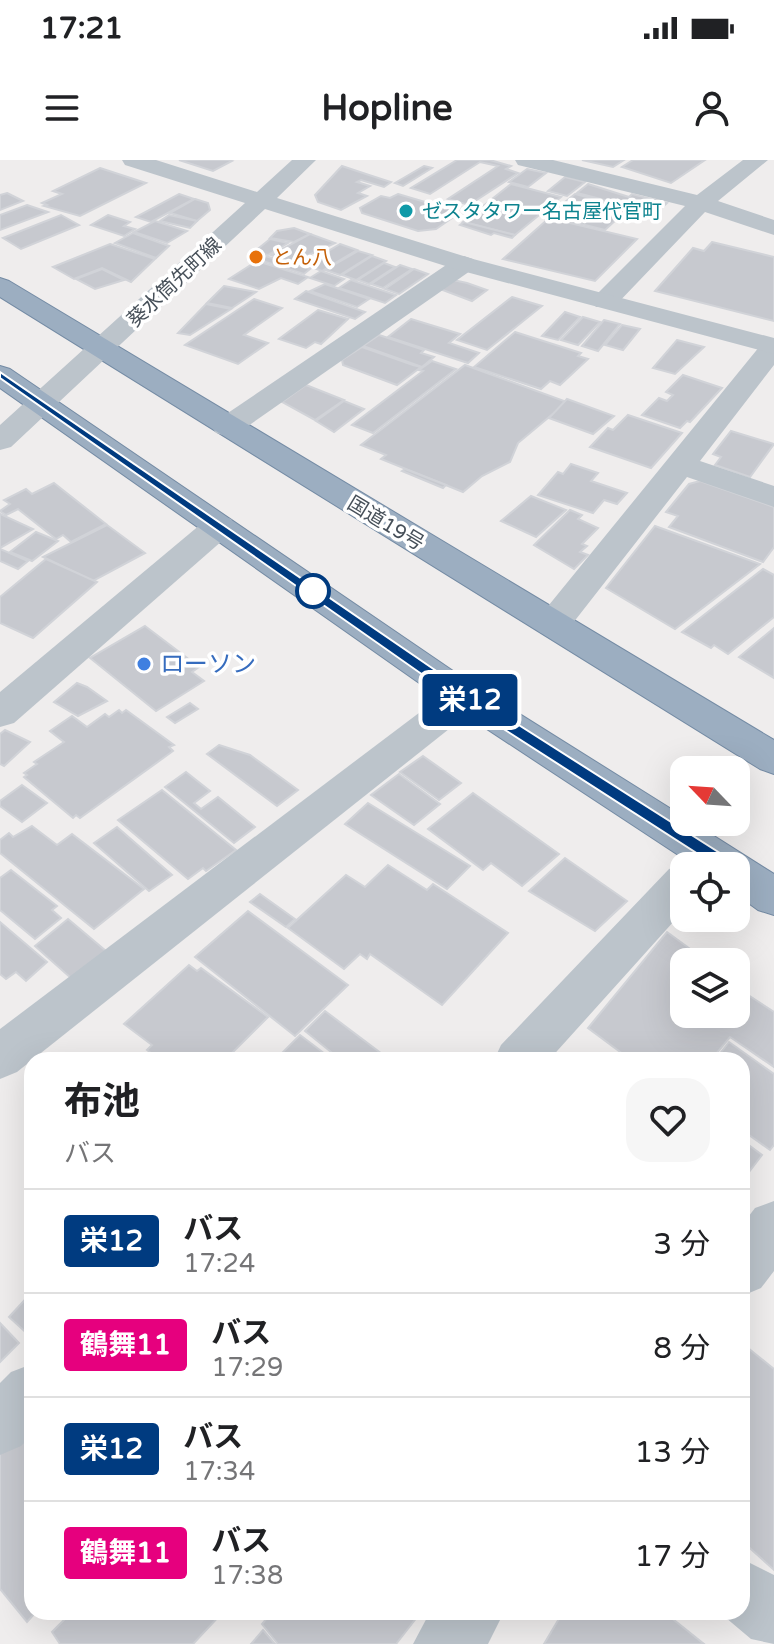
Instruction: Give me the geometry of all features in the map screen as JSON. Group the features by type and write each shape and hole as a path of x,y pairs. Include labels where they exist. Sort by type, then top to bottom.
{"highway":[{"name":"国道19号","path":"0,286 774,759"},
{"path":"0,375 689,852"},
{"path":"750,886 774,897"}],"street":[{"path":"133,160 464,264 774,346 553,624"},
{"name":"葵水筒先町線","path":"0,441 305,160"},
{"path":"526,160 701,203 774,228"},
{"path":"605,301 701,203 757,160"},
{"path":"227,427 464,264"},
{"path":"682,465 774,497"},
{"path":"0,713 219,526"},
{"path":"18,1044 465,697"},
{"path":"526,1052 670,908"},
{"path":"750,1258 774,1227"},
{"path":"0,1425 24,1401"},
{"path":"750,1597 774,1616"},
{"path":"446,1644 466,1620"}],"building":[{"path":"179,160 229,160 232,161 213,171"},
{"path":"457,160 490,160 511,166 506,169 518,173 469,205 448,199 498,166 480,162 430,194 411,188"},
{"path":"582,160 624,160 613,167"},
{"path":"633,160 705,160 671,183 622,167"},
{"path":"342,166 391,182 384,187 361,180 357,182 370,186 358,193 367,196 341,210 318,202 315,195"},
{"path":"424,166 432,168 403,186 395,183"},
{"path":"100,168 146,183 80,216 42,203 62,194 53,191"},
{"path":"527,169 546,173 528,187 509,182"},
{"path":"565,177 585,182 567,196 548,191"},
{"path":"511,184 561,197 515,235 463,222"},
{"path":"588,184 629,197 632,194 667,203 656,213 577,193"},
{"path":"7,193 23,201 0,210 0,195"},
{"path":"179,194 194,199 151,222 136,217"},
{"name":"ゼスタタワー名古屋代官町","path":"398,194 449,209 452,214 448,217 452,218 436,229 418,231 362,213 360,208 381,196 390,198"},
{"path":"575,194 639,212 631,219 565,202"},
{"path":"195,199 208,203 210,210 197,221 170,213"},
{"path":"563,203 617,219 605,230 549,216"},
{"path":"27,205 48,212 0,230 0,215"},
{"path":"61,215 79,225 21,249 3,238"},
{"path":"108,215 130,222 124,226 135,229 124,236 91,225"},
{"path":"169,215 197,221 190,228 160,221"},
{"path":"549,218 637,239 595,281 503,259"},
{"path":"155,221 187,231 167,243 134,232"},
{"path":"464,222 515,235 512,238 494,233 491,235 460,225"},
{"path":"294,228 310,234 294,242 270,238 277,231"},
{"path":"133,233 169,246 156,258 115,243"},
{"path":"310,234 335,243 291,263 271,255"},
{"path":"270,239 288,243 268,255 254,252"},
{"path":"712,242 774,257 774,321 655,291 693,248 704,251"},
{"path":"110,244 155,259 131,282 102,268 74,279 53,267"},
{"path":"340,244 357,250 322,271 305,265"},
{"path":"358,251 372,255 340,275 325,270"},
{"path":"255,253 310,269 304,274 250,257"},
{"path":"372,256 386,261 356,280 342,275"},
{"path":"257,261 308,277 298,284 281,278 259,289 229,279"},
{"path":"384,263 395,267 369,284 358,280"},
{"path":"400,265 412,269 383,288 371,284"},
{"path":"102,269 124,280 95,289 76,279"},
{"path":"414,269 428,274 399,294 385,289"},
{"path":"321,271 344,279 334,286 310,278"},
{"path":"351,280 396,295 385,303 339,288"},
{"path":"453,280 487,290 472,301 440,289"},
{"path":"325,284 369,299 357,307 310,291"},
{"path":"224,286 256,292 232,308 207,303"},
{"path":"306,291 365,312 355,319 295,299"},
{"path":"512,297 542,306 487,350 457,340"},
{"path":"254,299 282,308 244,335 268,343 238,364 185,345"},
{"path":"206,304 231,309 190,335 178,333"},
{"path":"318,310 348,319 321,344 315,342 306,348 279,339"},
{"path":"565,312 580,317 558,340 542,336"},
{"path":"583,317 600,322 578,345 561,340"},
{"path":"411,319 460,334 449,343 479,353 468,363 388,337"},
{"path":"604,320 620,324 598,351 582,346"},
{"path":"622,325 640,329 623,350 605,345"},
{"path":"515,332 581,353 578,356 588,359 560,385 550,381 541,389 474,367"},
{"path":"379,335 424,350 421,353 434,357 422,367 363,346"},
{"path":"677,340 704,347 675,374 653,368"},
{"path":"362,347 421,367 397,385 343,365 342,360"},
{"path":"432,361 456,369 373,433 352,425 423,371 419,370"},
{"path":"465,365 567,402 518,443 510,462 482,476 463,492 381,459 386,455 361,445"},
{"path":"683,375 722,388 690,422 687,421 680,428 642,415 659,398 667,401 673,395 666,392"},
{"path":"306,385 344,400 315,420 282,402"},
{"path":"567,399 614,416 593,434 549,418"},
{"path":"344,401 364,409 334,432 316,421"},
{"path":"628,415 682,433 651,468 590,447 608,428 613,430"},
{"path":"731,431 774,444 750,477 715,465 721,457 713,454"},
{"path":"571,464 598,473 591,481 627,493 617,504 604,500 593,513 538,495 558,472 563,474"},
{"path":"405,469 446,485 443,488 402,471"},
{"path":"700,481 774,507 774,547 763,562 669,527 678,516 666,512 689,484"},
{"path":"54,483 106,524 71,542 63,535 56,539 18,509 6,515 0,511 10,504 4,500 26,489 32,494"},
{"path":"531,496 566,510 536,537 501,521"},
{"path":"570,510 582,515 578,519 598,528 582,544 587,546 580,552 588,555 574,569 534,545"},
{"path":"0,514 33,529 0,548"},
{"path":"107,525 145,553 93,581 43,557"},
{"path":"655,526 760,564 675,629 606,588"},
{"path":"36,532 58,541 32,561 10,552"},
{"path":"0,549 28,561 18,569 0,561"},
{"path":"46,559 97,582 33,638 0,623 0,597"},
{"path":"763,569 774,575 774,617 728,654 682,632"},
{"path":"145,626 199,667 192,672 204,681 156,711 90,658"},
{"path":"774,628 774,678 739,657"},
{"path":"77,683 107,701 78,716 54,702"},
{"path":"190,703 198,709 175,723 167,717"},
{"path":"119,710 122,713 126,710 174,745 169,747 173,751 80,818 76,815 73,818 24,777 27,775 24,773 37,764 34,762 64,742 50,731 72,716 87,727 105,714 109,717"},
{"path":"5,730 30,742 4,766 0,764 0,734"},
{"path":"219,745 250,755 298,790 277,806 207,754"},
{"path":"423,756 461,783 439,800 400,772"},
{"path":"186,772 210,791 194,803 201,809 218,797 255,827 234,843 165,787"},
{"path":"399,774 440,804 414,825 371,795"},
{"path":"22,785 47,803 22,822 0,806 0,801"},
{"path":"162,790 236,850 206,871 203,868 188,879 118,820"},
{"path":"473,793 559,854 522,886 491,863 483,870 428,829"},
{"path":"368,803 470,866 447,889 345,824"},
{"path":"32,826 57,845 72,834 144,889 94,929 0,853 0,840 9,833 13,837"},
{"path":"117,827 172,875 149,891 94,843"},
{"path":"565,858 627,901 595,931 529,891"},
{"path":"388,865 427,890 433,884 508,933 442,1005 370,954 367,959 360,954 344,969 288,928 346,875 365,887"},
{"path":"11,870 57,906 52,910 61,918 35,939 0,910 0,878"},
{"path":"260,894 295,919 286,927 250,902"},
{"path":"248,911 348,985 295,1036 195,957"},
{"path":"68,919 106,951 72,979 35,946"},
{"path":"0,922 47,962 26,981 16,972 6,979 0,974"},
{"path":"667,932 689,948 670,948 670,1028 750,1028 750,996 774,1012 774,1067 730,1037 718,1052 620,1052 588,1028"},
{"path":"189,965 197,971 201,968 268,1017 233,1052 150,1052 147,1050 152,1045 124,1024"},
{"path":"325,1011 379,1052 331,1052 305,1031"},
{"path":"300,1035 322,1052 283,1052"},
{"path":"729,1042 743,1052 721,1052"},
{"path":"750,1057 774,1074 774,1145 770,1150 750,1136"},
{"path":"750,1146 762,1155 750,1171"},
{"path":"24,1301 24,1331 9,1317"},
{"path":"0,1323 19,1343 0,1362"},
{"path":"750,1350 774,1369 774,1570 750,1548"},
{"path":"24,1432 24,1618 0,1589 0,1449"},
{"path":"64,1620 216,1620 193,1644 60,1644 52,1632"},
{"path":"265,1620 415,1620 396,1644 278,1644 262,1624"},
{"path":"558,1620 674,1620 704,1644 544,1644"},
{"path":"263,1630 275,1644 251,1644"}],"bus line":[{"name":"栄12","path":"0,375 465,697 707,852"}],"place":[{"name":"ゼスタタワー名古屋代官町","path":"406,211"},
{"name":"とん八","path":"256,257"},
{"name":"ローソン","path":"144,664"}]}
